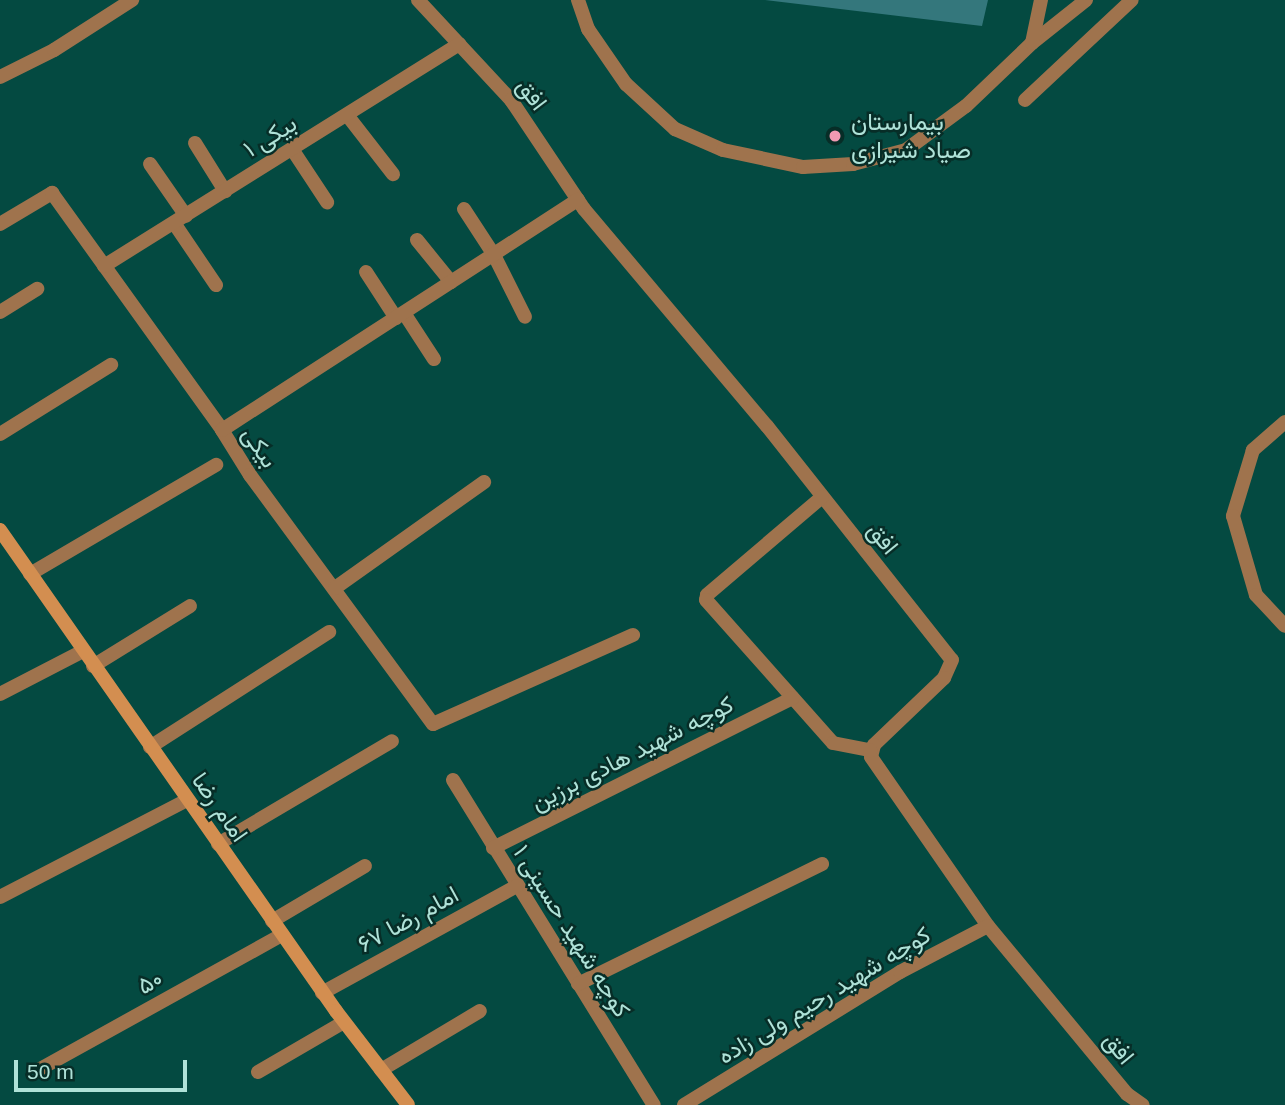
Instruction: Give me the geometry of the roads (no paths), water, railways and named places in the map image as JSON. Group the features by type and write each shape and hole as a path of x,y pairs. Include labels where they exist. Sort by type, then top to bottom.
{"main road":[{"name":"امام رضا","path":"0,530 322,993 408,1105"}],"street":[{"path":"0,77 64,43 132,0"},
{"name":"افق","path":"418,0 511,100 578,200 767,426 952,660 944,678 870,750 871,757 988,926 1127,1094 1143,1105"},
{"path":"578,0 589,29 625,84 675,129 723,150 803,167 853,164 906,150 966,106 1031,43 1086,0"},
{"path":"1031,43 1041,0"},
{"path":"1025,100 1132,0"},
{"name":"۱ بیکی","path":"104,266 459,44"},
{"path":"347,115 393,174"},
{"path":"195,143 225,191"},
{"path":"292,149 327,202"},
{"path":"150,164 216,285"},
{"name":"بیکی","path":"0,224 52,193 222,430 250,475 433,724 633,635"},
{"path":"222,430 578,200"},
{"path":"464,209 494,255 525,317"},
{"path":"416,240 451,282"},
{"path":"366,272 434,359"},
{"path":"0,312 37,289"},
{"path":"0,434 111,365"},
{"path":"1285,422 1253,450 1233,516 1256,595 1285,626"},
{"path":"30,574 216,465"},
{"path":"335,588 484,482"},
{"path":"822,497 707,595 706,600 833,743 870,750"},
{"path":"93,666 190,606"},
{"path":"150,747 329,632"},
{"path":"0,694 83,651"},
{"name":"کوچه شهید هادی برزین","path":"493,848 792,698"},
{"path":"218,844 392,741"},
{"name":"کوچه شهید حسینی ۱","path":"453,780 654,1105"},
{"path":"0,897 187,800"},
{"path":"578,984 822,864"},
{"path":"272,921 365,866"},
{"name":"امام رضا ۶۷","path":"322,993 517,886"},
{"name":"کوچه شهید رحیم ولی زاده","path":"684,1105 900,972 988,926"},
{"name":"۵۰","path":"40,1069 282,935"},
{"path":"381,1070 480,1012"},
{"path":"258,1072 344,1022"}],"place":[{"name":"بیمارستان صیاد شیرازی","path":"835,136"}]}
